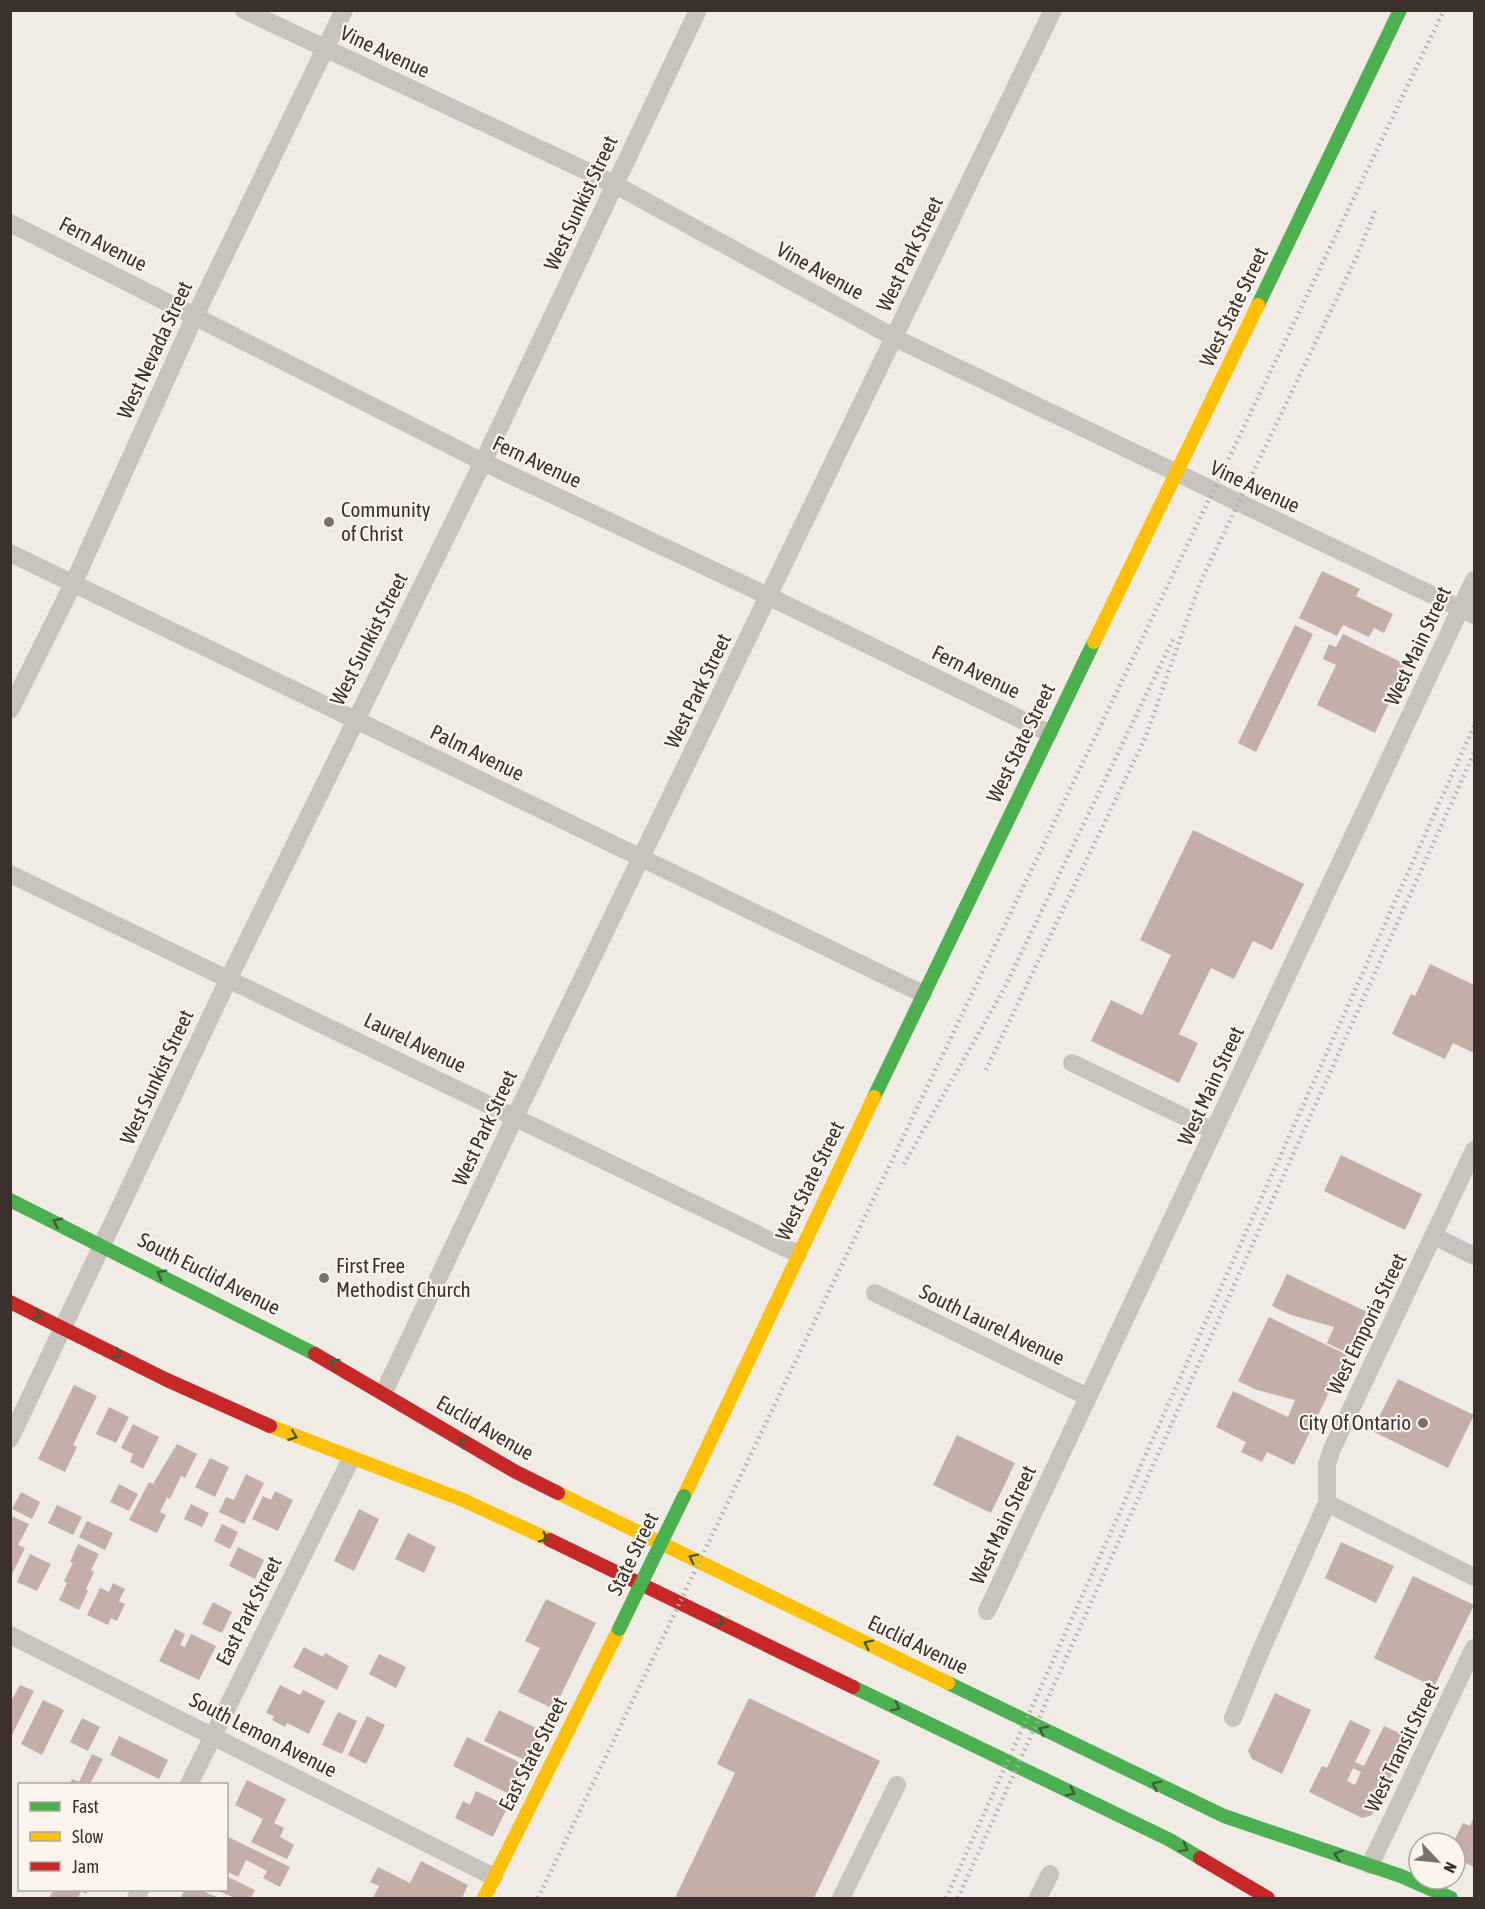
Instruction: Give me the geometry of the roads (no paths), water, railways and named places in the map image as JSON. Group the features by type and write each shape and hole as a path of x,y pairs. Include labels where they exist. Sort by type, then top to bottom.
{"main road":[{"name":"West State Street","path":"684,1496 923,994 1177,475 1400,10"},
{"name":"South Euclid Avenue","path":"10,1200 300,1344 384,1392"},
{"path":"10,1302 260,1422 351,1459 437,1488 502,1517 1170,1840 1268,1899"},
{"name":"Euclid Avenue","path":"384,1392 459,1441 514,1471 1152,1783 1249,1826 1370,1865 1451,1899"},
{"name":"State Street","path":"619,1629 684,1496"},
{"name":"East State Street","path":"484,1899 619,1629"}],"street":[{"name":"Vine Avenue","path":"244,10 614,184 895,338 1177,475 1468,612"},
{"name":"West Nevada Street","path":"10,710 73,584 195,316 344,10"},
{"name":"West Sunkist Street","path":"10,1439 229,978 354,719 483,462 698,10"},
{"name":"West Park Street","path":"384,1392 514,1117 642,859 1053,10"},
{"name":"Fern Avenue","path":"10,223 483,462 768,596 1049,733"},
{"name":"Palm Avenue","path":"10,553 923,994"},
{"name":"West Main Street","path":"987,1611 1214,1131 1468,612 1474,580"},
{"name":"Laurel Avenue","path":"10,874 798,1254"},
{"path":"1072,1063 1214,1131"},
{"name":"West Emporia Street","path":"1233,1718 1328,1503 1327,1464 1332,1449 1474,1150"},
{"path":"1434,1236 1474,1256"},
{"name":"South Laurel Avenue","path":"875,1293 1088,1397"},
{"name":"East Park Street","path":"190,1783 351,1459"},
{"path":"1328,1503 1474,1577"},
{"name":"South Lemon Avenue","path":"10,1635 494,1877"},
{"name":"West Transit Street","path":"1370,1865 1474,1648"},
{"path":"841,1899 897,1785"},
{"path":"1038,1899 1050,1874"}],"railway":[{"path":"538,1898 1444,10"},
{"path":"986,1070 1146,736 1200,583 1357,256 1376,209"},
{"path":"904,1164 1004,989 1174,637"},
{"path":"946,1898 1474,726"},
{"path":"958,1898 1474,753"}],"place":[{"name":"Community of Christ","path":"329,522"},
{"name":"First Free Methodist Church","path":"324,1278"},
{"name":"City Of Ontario","path":"1423,1423"}]}
